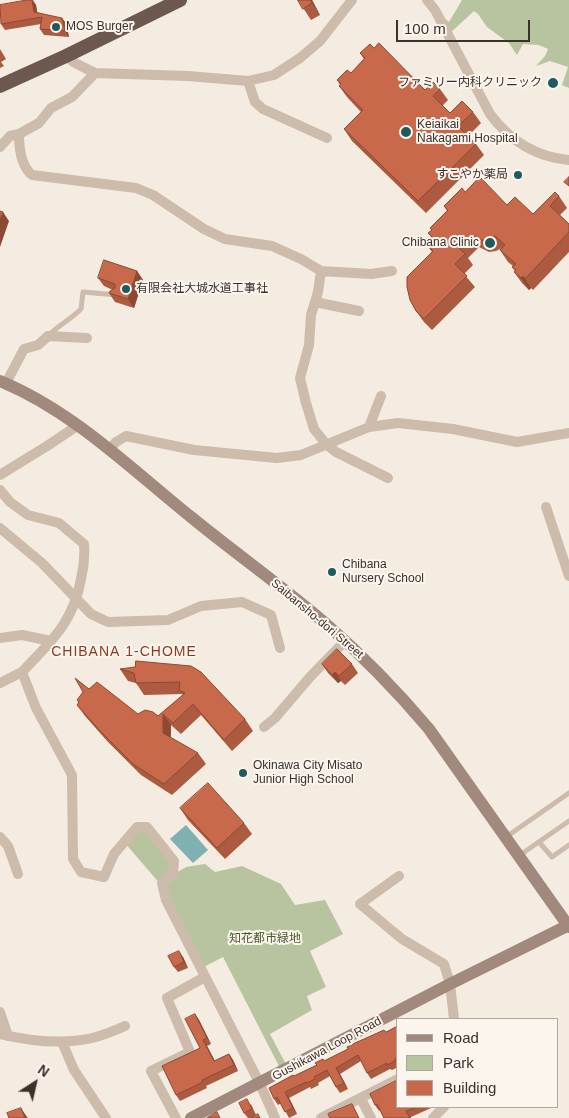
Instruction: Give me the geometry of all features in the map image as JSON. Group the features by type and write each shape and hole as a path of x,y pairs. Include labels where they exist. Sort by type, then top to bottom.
{"highway":[{"path":"0,86 180,0"}],"main road":[{"name":"Saibansho-dori Street","path":"3,382 29,395 109,450 221,542 312,612 388,682 429,729 569,926"},
{"name":"Gushikawa Loop Road","path":"191,1118 260,1084 450,984 569,926"}],"street":[{"path":"66,56 95,73 188,76 248,81 274,75 300,58 320,41 352,0"},
{"path":"427,0 435,10 490,114 499,126 518,143 539,154 551,158 569,160"},
{"path":"0,147 10,136 20,134 39,123 51,108 72,97 95,73"},
{"path":"248,81 255,102 263,109 327,138"},
{"path":"20,134 19,143 26,168 32,175 136,188 153,195 204,228 225,239 272,246 301,259 321,271 371,274 392,271"},
{"path":"321,271 311,315 309,345 300,378 314,428 326,444 336,452 388,478"},
{"path":"315,302 359,312"},
{"path":"3,382 24,349 38,345 48,336 87,338"},
{"path":"369,427 381,396"},
{"path":"109,450 116,442 126,436 194,450 277,458 301,455 369,427 398,423 453,429 516,442 569,433"},
{"path":"0,475 76,426"},
{"path":"0,490 10,502 28,515 59,524 84,544 85,558 77,599 69,617 51,641 22,672 0,683"},
{"path":"546,507 569,576"},
{"path":"0,528 42,563 90,614 108,622 168,620 201,606 242,602 271,615 280,648"},
{"path":"0,638 22,635 51,641"},
{"path":"264,727 275,718 310,677 345,641"},
{"path":"22,672 36,708 72,775 73,859 81,872 104,877 114,854 138,828 147,827 174,861 173,874 162,883 166,900 260,1084 275,1118"},
{"path":"0,837 8,846 18,874"},
{"path":"399,876 360,904 402,939 444,964 450,984 454,1018"},
{"path":"176,1118 151,1071 190,1052 167,998 205,977"},
{"path":"0,1012 4,1035 62,1042 96,1037 125,1026"},
{"path":"62,1042 74,1070 106,1118"},
{"path":"321,1118 396,1080"},
{"path":"361,1099 371,1118"},
{"path":"433,1118 443,1108"}],"lane":[{"path":"48,336 82,309 83,292 117,296"},
{"path":"506,837 569,793"},
{"path":"519,856 569,821"},
{"path":"539,842 552,857 569,845"}],"green space":[{"path":"462,0 569,0 569,88 562,85 568,67 550,61 536,66 545,56 548,49 539,45 523,44 517,55 509,43 487,27 474,11 448,35 435,10 449,22"},
{"name":"知花都市緑地","path":"147,827 174,861 174,874 186,867 205,864 215,872 242,866 281,884 295,905 325,900 343,934 310,951 326,987 307,996 312,1010 270,1034 289,1070 282,1072 223,957 202,968 162,886 124,842"}],"water":[{"path":"186,825 208,850 193,863 170,839"}],"building":[{"path":"32,0 34,12 62,18 65,31 40,29 42,17 1,24 0,5"},
{"path":"298,0 310,0 312,3 303,9"},
{"path":"379,43 425,90 433,82 440,89 433,96 450,113 462,101 473,112 458,126 476,144 418,201 344,129 363,110 339,86 341,84 337,80 347,70 351,73 365,58 360,53 370,44 374,48"},
{"path":"480,177 507,205 515,197 533,214 555,192 559,196 550,206 569,224 569,232 525,279 514,272 516,270 512,267 516,264 500,250 505,245 495,236 489,240 481,240 471,235 459,248 465,254 455,264 467,276 424,319 416,311 410,300 407,277 433,251 426,244 432,237 428,233 432,230 430,228 448,210 444,206 462,188 465,192"},
{"path":"569,177 569,186 564,182"},
{"path":"104,260 137,271 128,299 109,293 115,288 115,284 98,278"},
{"path":"337,649 352,664 339,676 335,672 332,675 322,664"},
{"path":"136,661 191,666 201,672 245,719 224,740 193,704 173,723 163,714 163,733 198,753 164,784 133,764 77,705 79,702 77,700 83,692 75,678 89,689 97,682 138,714 145,710 153,712 158,716 185,693 179,690 180,682 136,683 134,673 120,669 135,667"},
{"path":"208,783 244,823 217,848 180,808"},
{"path":"179,951 184,962 174,967 168,956"},
{"path":"195,1014 207,1038 203,1040 214,1061 229,1054 234,1065 176,1095 162,1066 200,1048 185,1019"},
{"path":"396,1027 395,1061 367,1073 358,1055 336,1068 344,1083 336,1087 327,1070 314,1077 315,1079 285,1092 293,1108 285,1112 277,1097 274,1099 269,1088 317,1065 315,1063 323,1059 324,1061 348,1049 347,1047 355,1043 384,1030 386,1032"},
{"path":"396,1081 396,1108 414,1108 406,1111 410,1118 384,1118 370,1094"},
{"path":"247,1099 252,1109 244,1113 239,1103"},
{"path":"352,1104 359,1118 330,1118 328,1114"},
{"path":"21,1108 25,1118 9,1118 7,1113"},
{"path":"217,1112 220,1118 207,1118"},
{"path":"258,1114 260,1118 251,1118"}],"place":[{"name":"MOS Burger","path":"56,27"},
{"name":"ファミリー内科クリニック","path":"553,83"},
{"name":"Keiaikai Nakagami Hospital","path":"406,132"},
{"name":"すこやか薬局","path":"518,175"},
{"name":"Chibana Clinic","path":"490,243"},
{"name":"有限会社大城水道工事社","path":"126,289"},
{"name":"Chibana Nursery School","path":"332,572"},
{"name":"Okinawa City Misato Junior High School","path":"243,773"}],"district":[{"name":"CHIBANA 1-CHOME","path":"124,652"}]}
